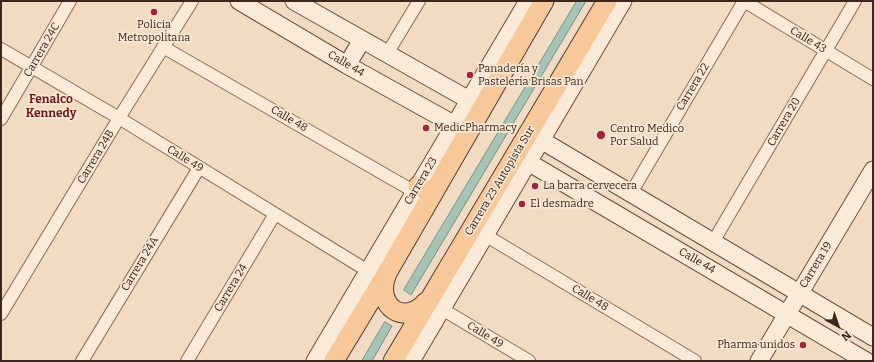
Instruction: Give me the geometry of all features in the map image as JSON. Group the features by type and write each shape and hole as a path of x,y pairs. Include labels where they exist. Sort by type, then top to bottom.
{"main road":[{"name":"Calle 44","path":"239,1 347,65 455,125"},
{"path":"294,1 315,6 362,40 469,100"},
{"path":"436,303 405,314 394,310 386,301 383,293 383,284 422,191 510,60 544,1"},
{"name":"Carrera 23 Autopista Sur","path":"393,361 436,303 496,203 568,81 607,1"},
{"path":"411,361 436,303 484,235 496,203 528,162 541,140 568,81 622,1"},
{"name":"Carrera 23","path":"315,361 368,271 422,191 469,100 510,30 528,5"},
{"path":"510,30 510,60"},
{"path":"347,65 362,40"},
{"path":"541,140 873,337"},
{"name":"Calle 44","path":"528,162 866,361"},
{"name":"Carrera 19","path":"759,361 873,170"},
{"path":"334,361 387,273"}],"street":[{"name":"Carrera 24C","path":"1,119 70,1"},
{"name":"Carrera 24B","path":"1,314 119,118 192,1"},
{"path":"387,54 419,1"},
{"name":"Calle 43","path":"744,1 873,79"},
{"name":"Carrera 22","path":"630,193 744,1"},
{"name":"Carrera 20","path":"713,242 855,1"},
{"name":"Calle 48","path":"163,47 422,191"},
{"name":"Calle 49","path":"1,48 119,118 368,271"},
{"name":"Carrera 24A","path":"82,361 199,168"},
{"name":"Carrera 24","path":"186,361 275,214"},
{"name":"Calle 48","path":"484,235 695,361"},
{"name":"Calle 49","path":"436,303 529,361"}],"shaded area":[{"path":"577,1 586,1 411,295 404,290"},
{"path":"385,322 392,326 372,361 362,361"}],"place":[{"name":"Policia Metropolitana","path":"154,12"},
{"name":"Panadería y Pastelería Brisas Pan","path":"470,75"},
{"name":"MedicPharmacy","path":"426,128"},
{"name":"Centro Medico Por Salud","path":"601,135"},
{"name":"La barra cervecera","path":"535,186"},
{"name":"El desmadre","path":"522,204"},
{"name":"Pharma unidos","path":"803,345"}],"district":[{"name":"Fenalco Kennedy","path":"51,107"}]}
